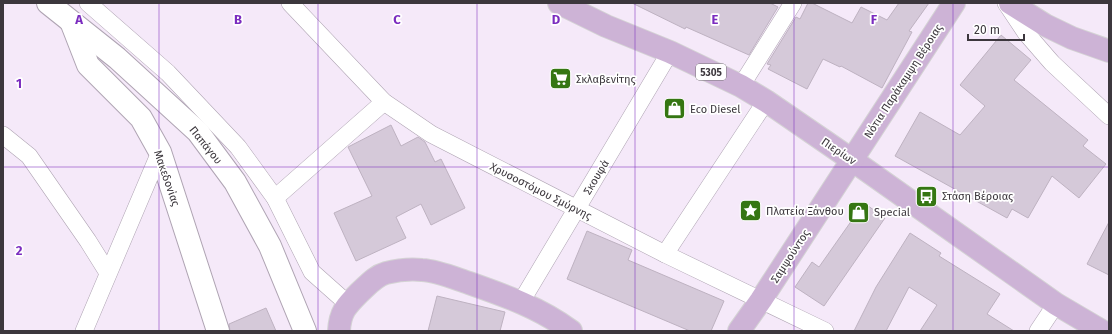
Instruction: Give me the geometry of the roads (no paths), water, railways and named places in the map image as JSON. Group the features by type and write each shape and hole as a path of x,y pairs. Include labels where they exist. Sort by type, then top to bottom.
{"main road":[{"name":"Πιερίων","path":"559,3 606,26 670,52 741,86 766,101 1056,304 1102,331"},
{"name":"Νότια Παράκαμψη Βέροιας","path":"852,160 954,3"},
{"path":"1010,3 1045,25 1072,38 1109,51"},
{"name":"Σαμψούντος","path":"739,331 761,300 852,160"},
{"path":"339,331 340,317 348,304 376,277 386,273 410,269 444,274 521,302 540,311 571,331"}],"street":[{"name":"Παπάγου","path":"48,3 72,24 117,58 198,132 235,182 270,246 305,331"},
{"name":"Παπάγου","path":"88,3 168,73 238,147 275,198 312,272 348,304"},
{"name":"Χρυσοστόμου Σμύρνης","path":"290,3 384,102 437,137 577,210 825,331"},
{"path":"741,86 793,3"},
{"path":"1006,3 1026,33 1052,63 1109,116"},
{"name":"Μακεδονίας","path":"72,24 88,64 141,118 160,152 215,329"},
{"name":"Σκουφά","path":"521,302 670,52"},
{"path":"665,254 766,101"},
{"path":"275,198 384,102"},
{"path":"3,135 29,156 88,241 108,273"},
{"path":"84,331 160,152"},
{"path":"1038,331 1056,304"}],"place":[{"name":"Σκλαβενίτης","path":"560,79"},
{"name":"Eco Diesel","path":"675,109"},
{"name":"Στάση Βέροιας","path":"926,196"},
{"name":"Πλατεία Ξάνθου","path":"751,211"},
{"name":"Special","path":"859,212"}]}
